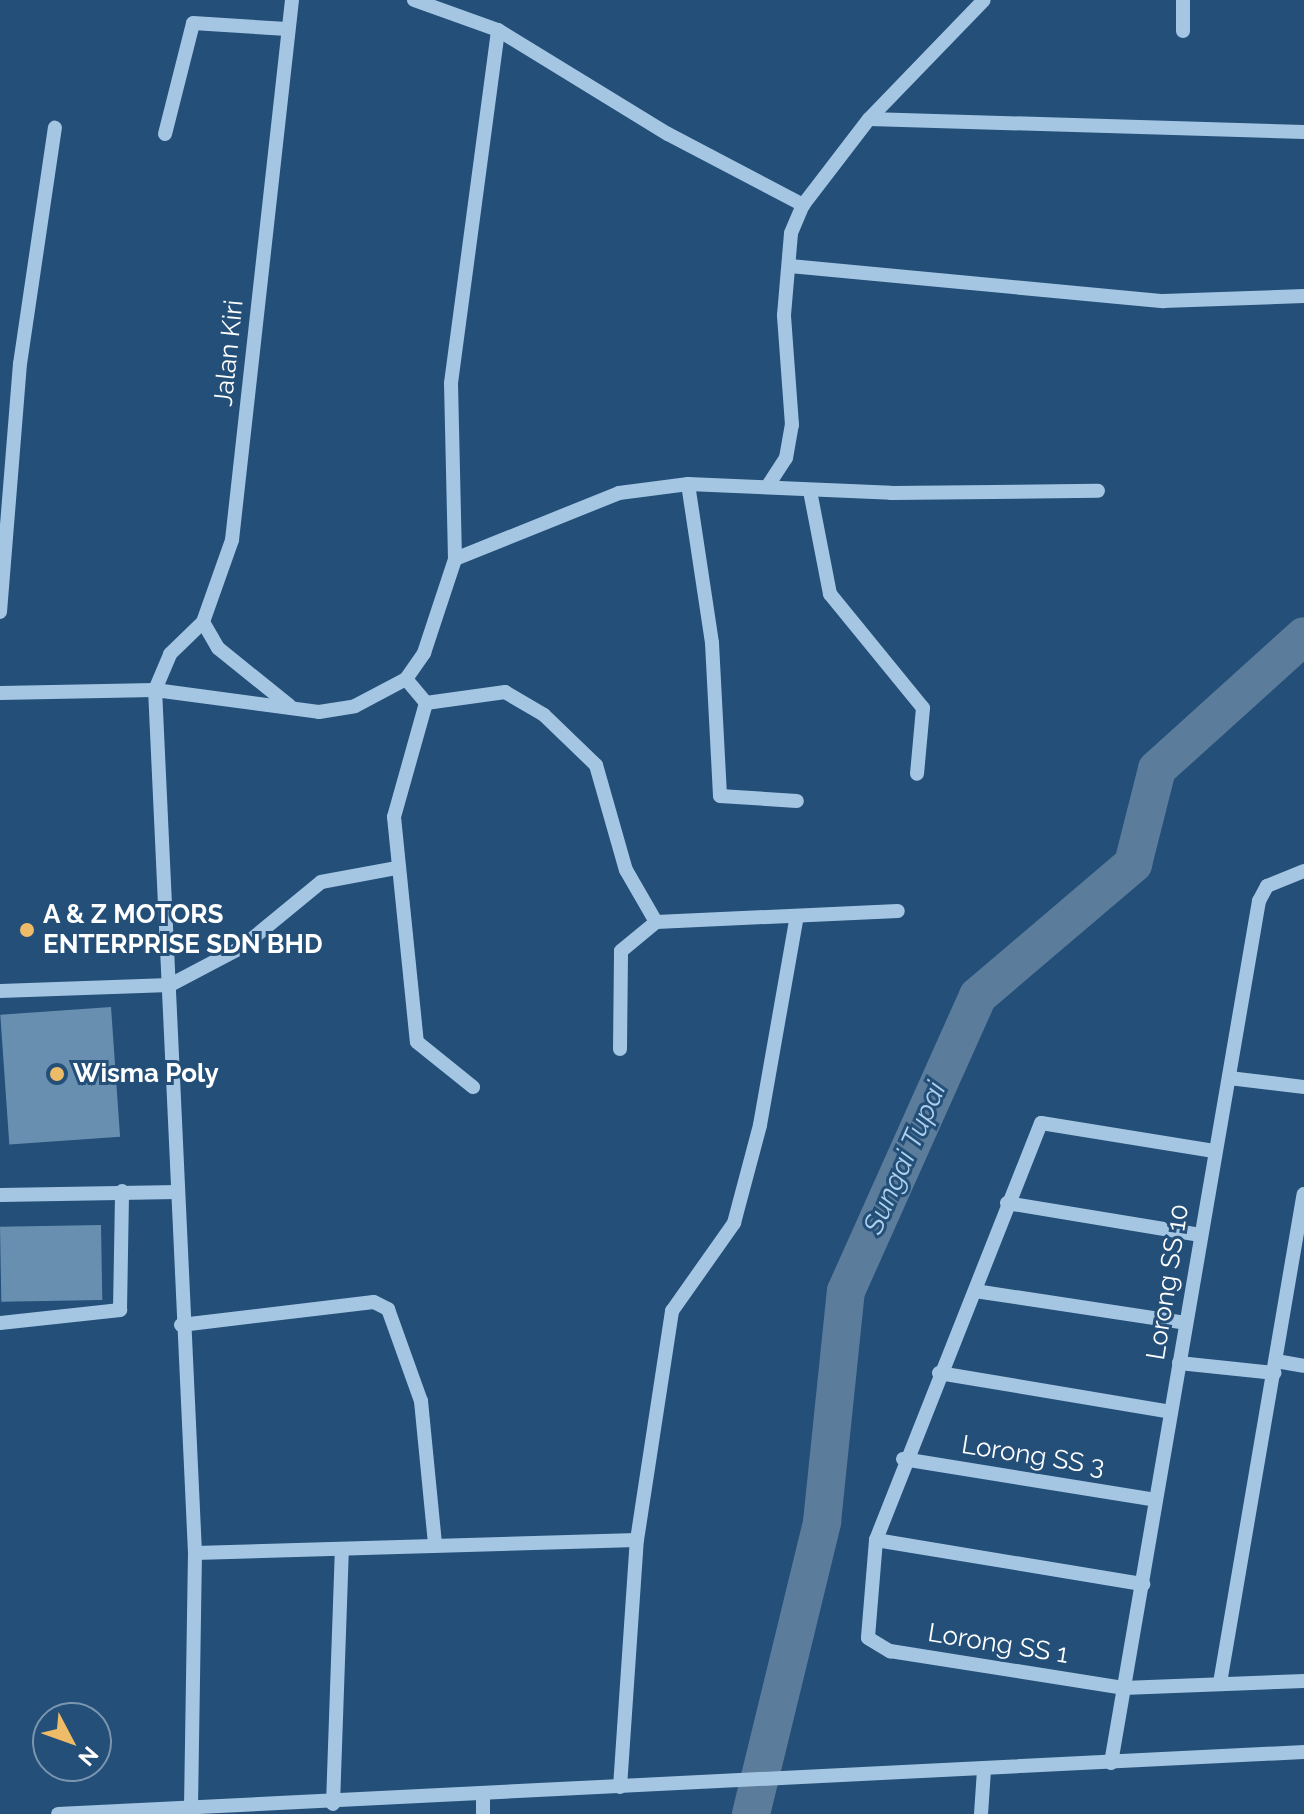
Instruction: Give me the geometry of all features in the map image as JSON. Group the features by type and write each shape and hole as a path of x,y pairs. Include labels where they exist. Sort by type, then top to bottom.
{"street":[{"name":"Jalan Kiri","path":"155,690 170,654 203,622 234,526 292,0"},
{"path":"414,0 443,4 498,30 668,134 803,205"},
{"path":"769,484 786,458 792,425 784,315 791,233 803,205 869,119 984,0"},
{"path":"1183,0 1183,31"},
{"path":"165,134 193,23 287,29"},
{"path":"0,693 155,690 319,712 355,706 406,679 424,653 455,559 451,383 498,30"},
{"path":"869,119 1304,132"},
{"path":"0,612 20,364 55,128"},
{"path":"790,266 1163,301 1304,296"},
{"path":"455,559 619,493 688,484 769,484 810,491 1098,491"},
{"path":"688,484 712,643 718,791 726,799 797,801"},
{"path":"810,491 830,594 923,708 917,774"},
{"path":"203,622 218,648 290,706"},
{"path":"406,679 426,703"},
{"path":"155,690 170,985 181,1325 195,1553 191,1807"},
{"path":"426,703 505,692 544,715 596,765 626,870 656,922"},
{"path":"426,703 394,817 396,868 417,1042 473,1087"},
{"path":"0,991 170,985 242,947 321,882 396,868"},
{"name":"Lorong SS 10","path":"1111,1763 1214,1151 1267,886 1304,871"},
{"path":"620,1049 621,951 656,922 898,911"},
{"path":"620,1787 637,1540 672,1311 734,1223 760,1125 797,916"},
{"path":"1229,1078 1304,1087"},
{"path":"1143,1584 876,1540 903,1459 975,1291 1037,1129 1048,1120 1214,1151"},
{"path":"0,1323 120,1310 122,1191"},
{"path":"0,1195 178,1192"},
{"path":"1220,1683 1304,1194"},
{"path":"1007,1203 1200,1235"},
{"path":"975,1291 1186,1323"},
{"path":"181,1325 374,1302 388,1309 421,1401 435,1545"},
{"path":"1179,1363 1304,1366"},
{"path":"939,1373 1171,1412"},
{"name":"Lorong SS 3","path":"903,1459 1156,1500"},
{"path":"195,1553 637,1540"},
{"name":"Lorong SS 1","path":"876,1540 868,1638 890,1651 1123,1688 1304,1681"},
{"path":"333,1804 342,1550"},
{"path":"58,1814 333,1804 706,1781 984,1770 1304,1752"},
{"path":"984,1770 986,1814"},
{"path":"483,1796 483,1814"}],"building":[{"name":"Wisma Poly","path":"111,1007 120,1137 9,1144 0,1015"},
{"path":"101,1225 102,1300 1,1302 0,1227"}],"waterway":[{"name":"Sungai Tupai","path":"751,1814 822,1522 846,1291 978,996 1133,864 1157,769 1304,636"}],"place":[{"name":"A & Z MOTORS ENTERPRISE SDN BHD","path":"27,930"},
{"name":"Wisma Poly","path":"57,1074"}]}
